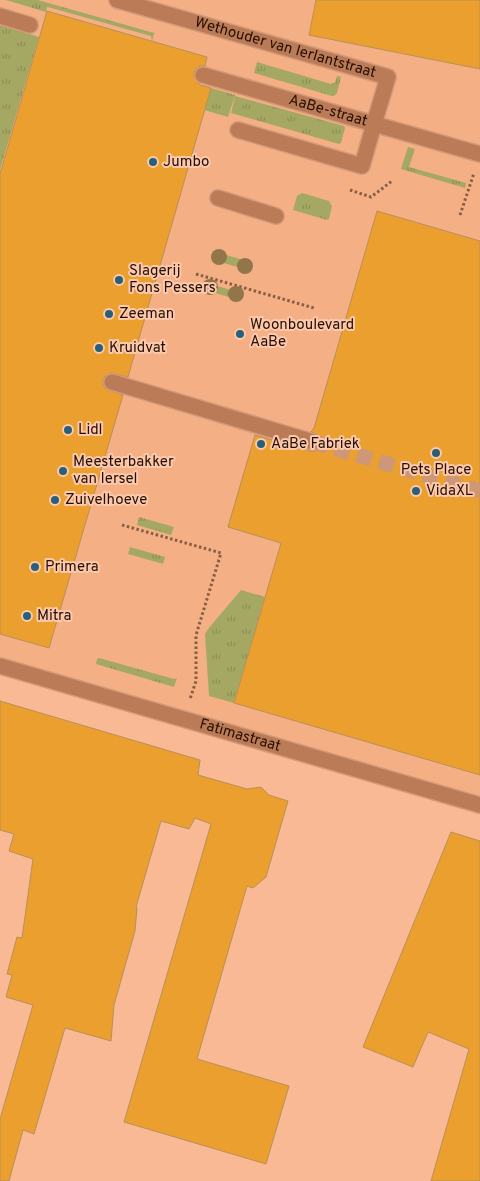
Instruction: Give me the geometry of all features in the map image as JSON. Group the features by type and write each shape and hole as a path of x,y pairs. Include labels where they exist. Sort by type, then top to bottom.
{"street":[{"name":"Wethouder van Ierlantstraat","path":"117,0 388,77 374,124"},
{"path":"0,16 30,25"},
{"name":"AaBe-straat","path":"203,75 374,124 362,166 238,130"},
{"path":"374,124 480,154"},
{"path":"218,198 276,216"},
{"path":"112,382 313,442"},
{"name":"Fatimastraat","path":"0,666 480,805"}],"path":[{"path":"460,215 480,154"},
{"path":"350,190 371,197 392,182"},
{"path":"196,274 314,308"},
{"path":"122,525 221,553 196,635 196,681 184,719"}],"shaded area":[{"name":"Woonboulevard AaBe","path":"0,0 480,0 480,807 0,667"}],"green space":[{"path":"6,0 38,0 154,33 152,41 151,36 48,7 46,12"},
{"path":"0,25 39,37 0,170"},
{"path":"257,62 331,84 335,83 337,76 341,77 337,93 332,96 254,73"},
{"path":"201,85 235,95 228,117 194,107"},
{"path":"235,96 344,126 341,143 231,113"},
{"path":"408,147 415,149 409,167 466,183 465,188 401,169"},
{"path":"302,193 329,201 332,206 329,219 293,210 297,196"},
{"path":"216,252 250,262 248,270 213,260"},
{"path":"207,283 241,293 239,300 205,290"},
{"path":"139,517 174,527 171,535 137,525"},
{"path":"130,547 165,557 163,564 128,554"},
{"path":"241,590 265,597 234,703 209,696 205,634"},
{"path":"99,658 174,679 177,678 174,687 96,664"}],"building":[{"path":"316,0 480,0 480,69 309,35"},
{"path":"47,11 207,57 205,66 200,66 196,69 194,77 200,85 211,88 128,377 110,373 103,380 103,385 106,389 123,395 49,648 0,634 0,174"},
{"path":"377,211 480,241 480,775 234,703 281,543 228,527 255,435 310,451 316,451 322,445 320,436 311,432 314,428"},
{"path":"0,701 200,760 198,775 247,789 261,787 269,795 288,801 266,877 253,888 247,886 197,1059 289,1086 266,1164 124,1122 211,824 195,818 189,829 161,821 136,907 135,931 114,1005 111,1041 65,1028 34,1134 23,1130 9,1181 0,1181 0,1119 33,1005 6,997 12,975 7,974 17,937 22,938 33,859 9,851 14,834 0,830"},
{"path":"451,832 480,841 480,1181 431,1181 469,1049 428,1032 413,1067 363,1047"}],"tunnel":[{"path":"313,442 480,491"}],"place":[{"name":"Jumbo","path":"153,162"},
{"name":"Slagerij Fons Pessers","path":"119,280"},
{"name":"Zeeman","path":"109,314"},
{"name":"Woonboulevard AaBe","path":"240,334"},
{"name":"Kruidvat","path":"99,348"},
{"name":"Lidl","path":"68,430"},
{"name":"AaBe Fabriek","path":"261,444"},
{"name":"Pets Place","path":"436,453"},
{"name":"Meesterbakker van Iersel","path":"63,471"},
{"name":"VidaXL","path":"416,491"},
{"name":"Zuivelhoeve","path":"55,500"},
{"name":"Primera","path":"35,567"},
{"name":"Mitra","path":"27,616"}]}
